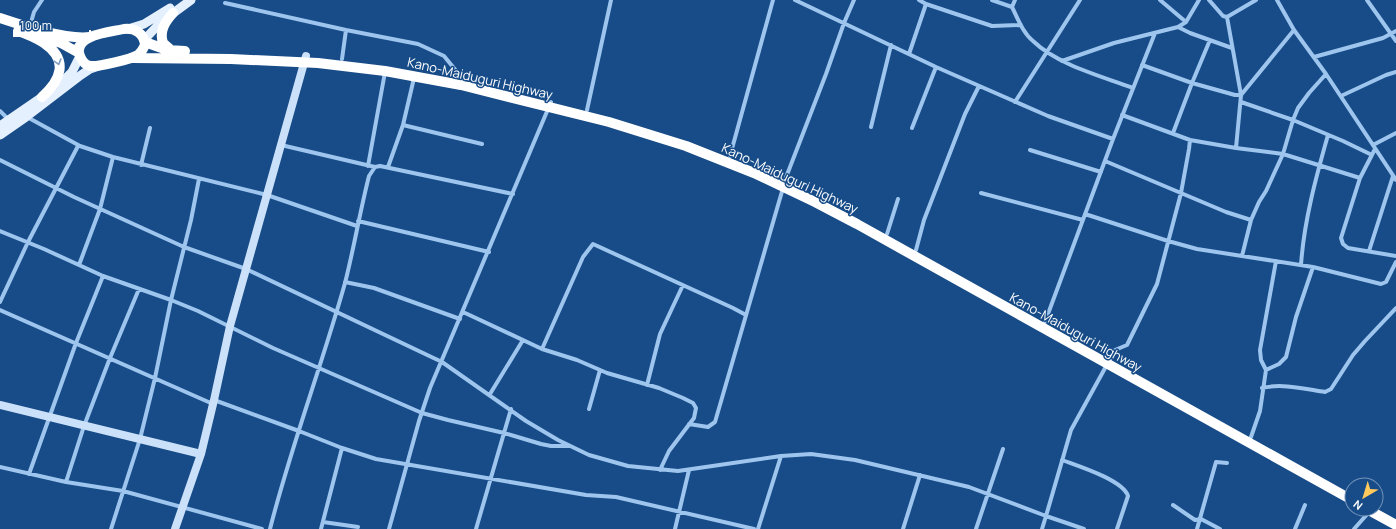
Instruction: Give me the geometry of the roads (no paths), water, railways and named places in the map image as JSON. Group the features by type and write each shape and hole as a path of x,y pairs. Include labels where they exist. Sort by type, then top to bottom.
{"highway":[{"path":"173,13 163,27 161,35 165,46 173,51"},
{"path":"0,18 72,37 92,36 128,29"},
{"path":"0,25 61,43 79,54"},
{"name":"Kano-Maiduguri Highway","path":"128,29 139,32 145,41 161,49 305,59 414,76 587,110 666,132 730,156 784,183 1339,490 1344,491"},
{"path":"18,31 44,43 53,51 58,60 60,71 57,80 42,97"},
{"path":"92,36 80,44 79,54 82,61 88,65 100,66"},
{"path":"133,58 142,52 145,41"},
{"name":"Kano-Maiduguri Highway","path":"100,66 133,58 342,59 386,64 462,78 664,138 818,197 1045,322 1110,362 1251,437 1344,494"},
{"path":"1384,514 1396,518"},
{"path":"1384,517 1396,525"}],"main road":[{"path":"128,29 150,21 181,0"},
{"path":"145,41 156,27 192,0"},
{"path":"0,126 68,77 79,54"},
{"path":"0,135 80,75 90,69 100,66"}],"street":[{"path":"30,27 34,12 42,0"},
{"path":"587,110 611,0"},
{"path":"730,156 773,0"},
{"path":"795,0 936,67 1015,102 1048,116 1113,139"},
{"path":"690,424 708,427 715,422 784,183 854,0"},
{"path":"919,0 926,4 992,26 1021,25"},
{"path":"992,0 1012,7 1021,25 1032,41 1047,52 1062,61 1133,88"},
{"path":"1012,7 1015,0"},
{"path":"1015,102 1080,0"},
{"path":"1160,0 1186,22"},
{"path":"1062,61 1114,43 1178,27 1186,22 1199,0"},
{"path":"1209,0 1223,16 1227,17"},
{"path":"1227,17 1256,0"},
{"path":"1277,0 1294,30 1326,74 1395,178 1368,251"},
{"path":"1367,0 1396,41"},
{"path":"225,3 346,30 418,44 444,56 462,78"},
{"path":"909,54 926,4"},
{"path":"1227,17 1241,95 1236,148"},
{"path":"1178,27 1190,33 1232,48"},
{"path":"342,59 346,30"},
{"path":"1241,95 1294,30"},
{"path":"1314,57 1383,38 1396,32"},
{"path":"1045,322 1122,115 1155,33"},
{"path":"1173,133 1210,40"},
{"path":"871,127 891,45"},
{"path":"175,529 201,454 230,326 305,59"},
{"path":"1142,65 1192,83 1235,95 1241,95"},
{"path":"912,128 936,67"},
{"path":"368,166 385,71"},
{"path":"1341,96 1386,75 1396,72"},
{"path":"1242,256 1251,220 1283,154 1298,108 1326,74"},
{"path":"388,168 403,125 414,76"},
{"path":"916,250 924,220 965,114 980,86"},
{"path":"1241,102 1293,120 1372,155"},
{"path":"389,529 422,413 551,104"},
{"path":"0,111 9,120"},
{"path":"1122,115 1190,140 1283,154 1360,178"},
{"path":"26,117 78,146 113,158 267,195 358,223 488,252"},
{"path":"403,125 482,144"},
{"path":"141,164 150,128"},
{"path":"1396,133 1374,147 1372,155 1360,178 1342,238 1343,244 1348,248 1396,256"},
{"path":"1301,264 1303,240 1319,165 1328,135"},
{"path":"1042,529 1071,430 1110,362 1115,350 1127,345 1156,284 1181,193 1190,140"},
{"path":"281,145 368,166 380,166 513,194"},
{"path":"0,302 28,242 78,146"},
{"path":"1030,150 1101,172"},
{"path":"79,265 100,209 113,158"},
{"path":"0,160 100,209 184,247 246,270 442,362 490,394 526,421 558,440 589,455 628,466 678,472 781,456 811,454 850,459 969,487 1084,529"},
{"path":"1105,161 1144,179 1226,212 1251,220"},
{"path":"270,529 282,483 345,282 369,176 375,167"},
{"path":"111,529 140,439 155,378 171,300 191,220 199,179"},
{"path":"981,193 1083,220"},
{"path":"887,234 898,199"},
{"path":"1085,214 1197,249 1276,262 1301,264 1381,284 1386,282 1396,262"},
{"path":"0,231 103,276 171,300 318,368 422,413 552,446 570,446"},
{"path":"542,349 582,258 593,244 746,315"},
{"path":"1251,437 1260,411 1262,388 1266,370 1261,360 1260,350 1276,262"},
{"path":"1266,370 1278,364 1286,357 1296,317 1313,267"},
{"path":"29,474 76,343 103,276"},
{"path":"345,282 382,291 460,319"},
{"path":"647,385 660,334 683,285"},
{"path":"66,482 84,426 110,358 139,289"},
{"path":"1262,388 1280,386 1325,392 1331,389 1353,355 1365,340 1396,308"},
{"path":"0,310 155,378 214,402 376,459 586,495 616,497 754,529"},
{"path":"463,312 542,349 647,385 693,403 696,408 696,414 669,451 660,470"},
{"path":"490,394 522,340"},
{"path":"589,409 600,370"},
{"path":"0,405 201,454"},
{"path":"476,529 511,409"},
{"path":"321,529 342,448"},
{"path":"976,529 1003,449"},
{"path":"758,529 781,456"},
{"path":"1062,460 1097,473 1126,492 1128,496 1117,529"},
{"path":"1197,529 1216,462 1227,463"},
{"path":"0,467 66,482 123,492 262,529"},
{"path":"675,529 689,470"},
{"path":"903,529 920,476"},
{"path":"1173,505 1195,520 1201,519 1220,529"},
{"path":"1295,529 1305,505"},
{"path":"1354,529 1364,517"},
{"path":"323,522 358,527"}]}
